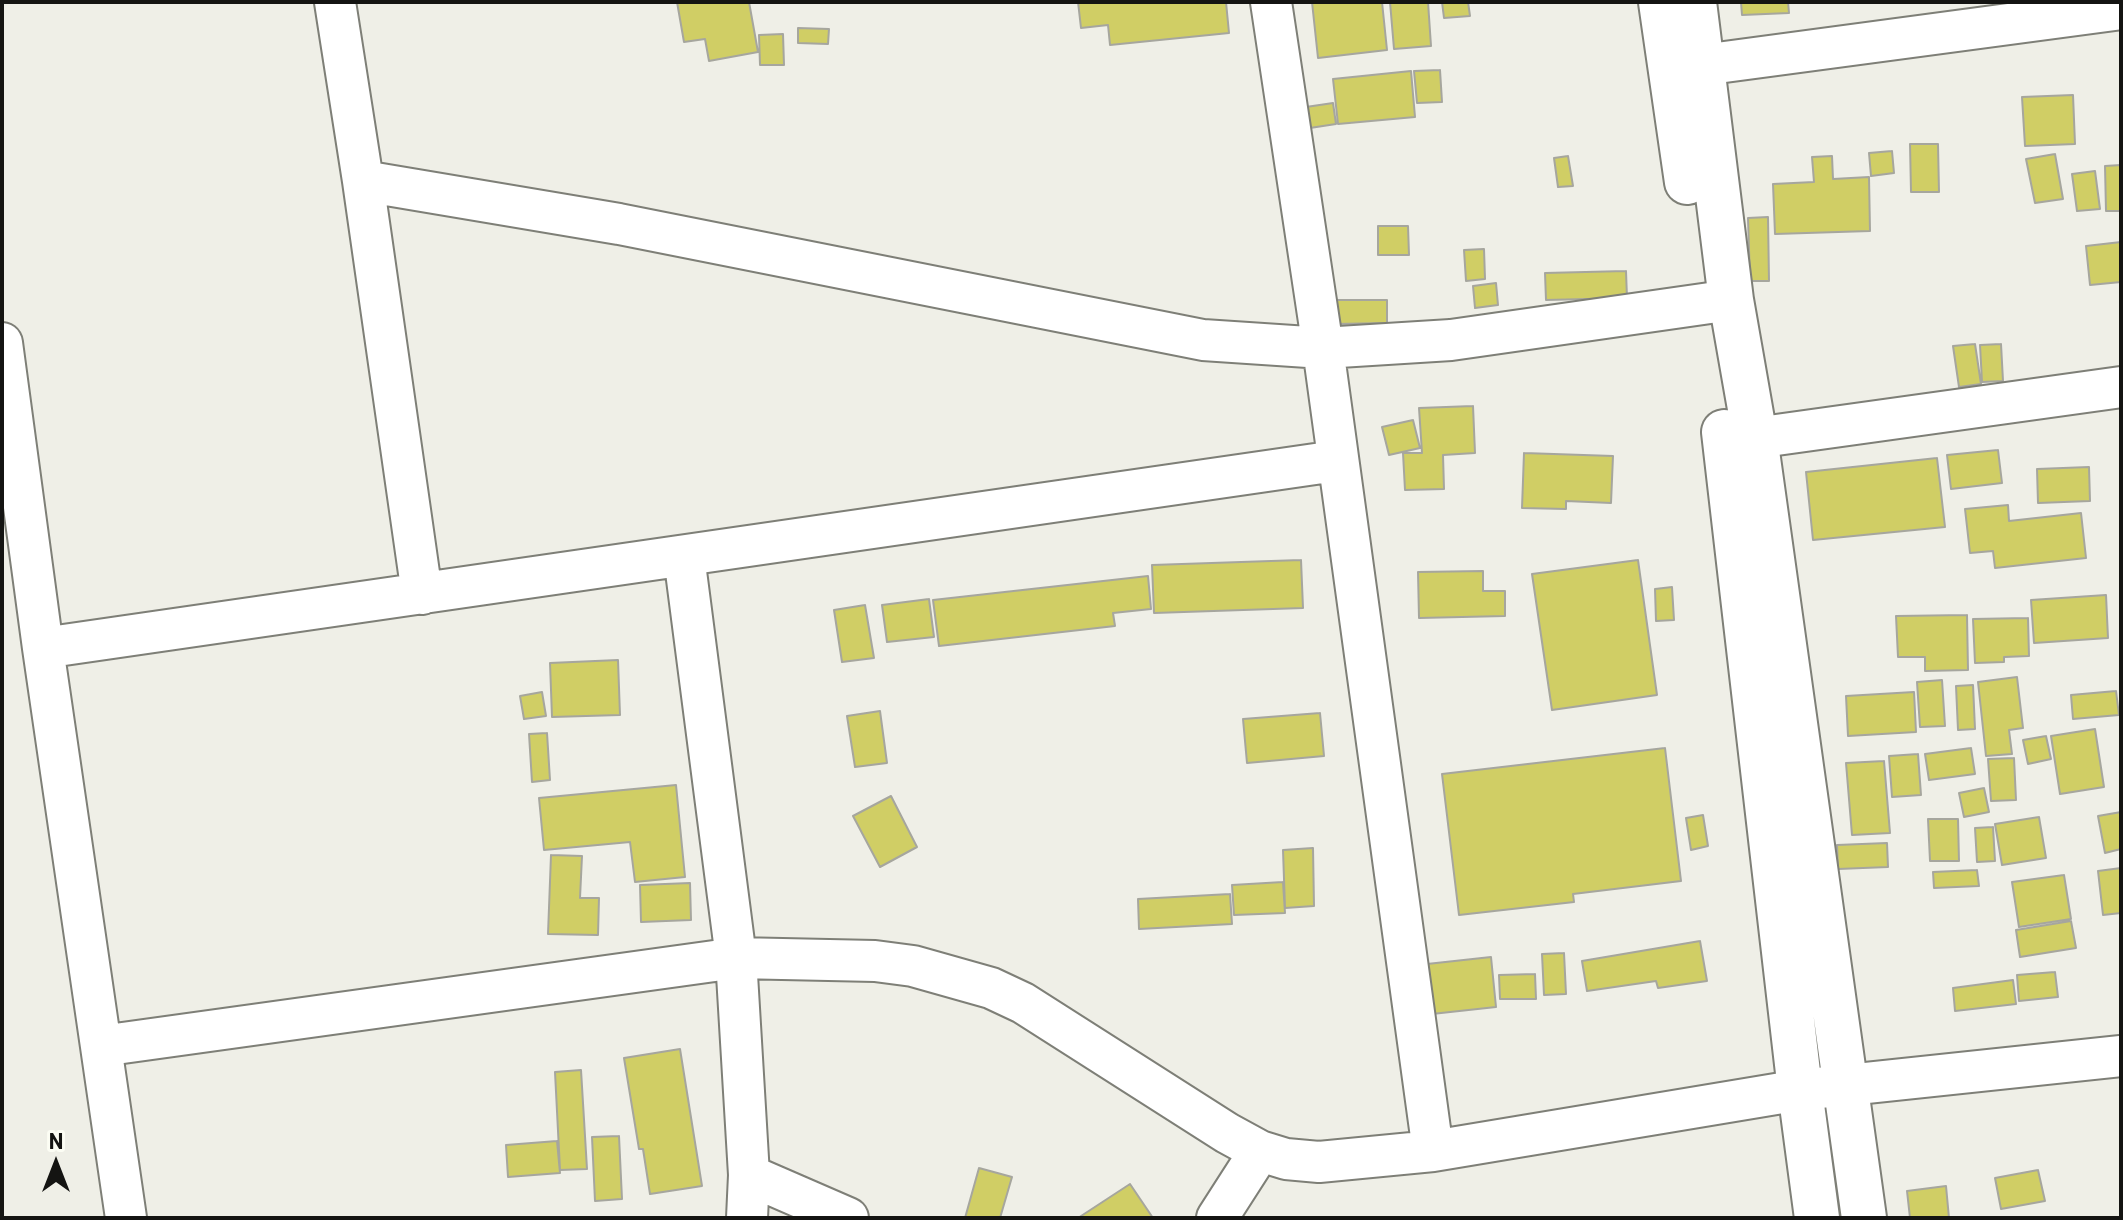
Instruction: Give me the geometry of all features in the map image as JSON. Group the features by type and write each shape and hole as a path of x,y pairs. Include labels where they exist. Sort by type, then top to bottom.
{"street":[{"path":"335,2 422,594"},
{"path":"1271,2 1323,348 1336,461 1433,1151"},
{"path":"1661,2 1718,302 1847,1086 1864,1218"},
{"path":"1694,2 1702,65 1718,302"},
{"path":"1702,65 2121,9"},
{"path":"363,181 619,224 1203,340 1323,348 1451,340 1718,302"},
{"path":"2,343 126,1218"},
{"path":"1740,439 2121,387"},
{"path":"1740,439 1800,1090 1817,1218"},
{"path":"43,648 1336,461"},
{"path":"684,556 736,958 749,1175 747,1218"},
{"path":"101,1046 736,958 875,961 913,966 991,988 1023,1003 1260,1151 1286,1159 1319,1162 1433,1151 1800,1090 2121,1056"},
{"path":"1217,1218 1260,1151"},
{"path":"749,1175 848,1218"}],"building":[{"path":"677,2 749,2 758,52 709,61 705,39 684,42"},
{"path":"1078,2 1226,2 1229,33 1110,45 1108,25 1081,28"},
{"path":"1312,2 1382,2 1387,50 1318,58"},
{"path":"1390,2 1428,2 1431,46 1394,49"},
{"path":"1442,2 1468,2 1470,16 1444,18"},
{"path":"1741,2 1788,2 1789,13 1742,15"},
{"path":"798,28 829,29 828,44 798,43"},
{"path":"783,34 784,65 760,65 759,35"},
{"path":"1440,70 1442,102 1417,103 1414,71"},
{"path":"1411,71 1415,117 1338,124 1333,79"},
{"path":"2073,95 2075,144 2025,146 2022,97"},
{"path":"1333,103 1336,124 1310,128 1306,107"},
{"path":"1910,144 1938,144 1939,192 1911,192"},
{"path":"1892,151 1894,173 1871,176 1869,153"},
{"path":"2055,154 2063,199 2035,203 2026,159"},
{"path":"1568,156 1573,186 1558,187 1554,158"},
{"path":"1832,156 1833,179 1869,177 1870,231 1775,234 1773,184 1814,182 1812,157"},
{"path":"2121,165 2121,211 2106,211 2105,166"},
{"path":"2095,171 2100,209 2077,211 2072,174"},
{"path":"1768,217 1769,281 1750,281 1748,218"},
{"path":"1378,226 1408,226 1409,255 1378,255"},
{"path":"2121,242 2121,282 2090,285 2086,246"},
{"path":"1484,249 1485,279 1466,281 1464,250"},
{"path":"1626,271 1627,298 1546,300 1545,273"},
{"path":"1496,283 1498,305 1475,308 1473,286"},
{"path":"1335,300 1387,300 1387,323 1335,324"},
{"path":"1975,344 1981,384 1959,387 1953,346"},
{"path":"2001,344 2003,381 1982,382 1980,345"},
{"path":"1473,406 1475,453 1443,455 1444,489 1405,490 1403,453 1422,453 1419,408"},
{"path":"1413,420 1420,448 1389,455 1382,427"},
{"path":"1998,450 2002,483 1951,489 1947,455"},
{"path":"1524,453 1613,456 1611,503 1566,501 1566,509 1522,508"},
{"path":"1937,458 1945,527 1813,540 1806,472"},
{"path":"2089,467 2090,501 2038,503 2037,469"},
{"path":"2008,505 2009,521 2081,513 2086,558 1995,568 1993,551 1970,553 1965,509"},
{"path":"1301,560 1303,608 1154,613 1152,565"},
{"path":"1638,560 1657,695 1552,710 1532,574"},
{"path":"1483,571 1483,591 1505,591 1505,616 1419,618 1418,572"},
{"path":"1148,576 1151,609 1113,613 1115,626 939,646 933,600"},
{"path":"1672,587 1674,620 1656,621 1655,589"},
{"path":"2106,595 2108,638 2034,643 2031,600"},
{"path":"929,599 934,637 887,642 882,605"},
{"path":"865,605 874,658 842,662 834,610"},
{"path":"1967,615 1968,670 1925,671 1925,657 1898,657 1896,616"},
{"path":"2028,618 2029,656 2004,657 2004,662 1975,663 1973,619"},
{"path":"618,660 620,715 552,717 550,663"},
{"path":"2017,677 2023,728 2009,730 2012,754 1986,756 1978,682"},
{"path":"1942,680 1945,726 1920,727 1917,682"},
{"path":"1973,685 1975,729 1958,730 1956,686"},
{"path":"2116,691 2119,715 2073,719 2071,695"},
{"path":"542,692 546,716 524,719 520,696"},
{"path":"1914,692 1916,732 1848,736 1846,696"},
{"path":"880,711 887,763 855,767 847,716"},
{"path":"1320,713 1324,756 1247,763 1243,719"},
{"path":"2095,729 2104,787 2060,794 2051,736"},
{"path":"547,733 550,780 532,782 529,734"},
{"path":"2046,736 2051,759 2028,764 2023,740"},
{"path":"1665,748 1681,881 1573,894 1574,902 1459,915 1442,774"},
{"path":"1971,748 1975,774 1929,780 1925,754"},
{"path":"1918,754 1921,795 1892,797 1889,756"},
{"path":"2014,758 2016,800 1991,801 1988,759"},
{"path":"1884,761 1890,833 1852,835 1846,763"},
{"path":"676,785 685,877 635,882 630,842 544,850 539,798"},
{"path":"1984,788 1989,812 1964,817 1959,793"},
{"path":"891,796 917,847 880,867 853,816"},
{"path":"2121,812 2121,849 2105,853 2098,816"},
{"path":"1703,815 1708,846 1691,850 1686,818"},
{"path":"2039,817 2046,858 2002,865 1995,824"},
{"path":"1928,819 1958,819 1959,861 1930,861"},
{"path":"1993,827 1995,861 1977,862 1975,828"},
{"path":"1887,843 1888,867 1838,869 1837,845"},
{"path":"1313,848 1314,906 1285,908 1283,850"},
{"path":"551,855 582,856 580,898 599,898 598,935 548,934"},
{"path":"2121,868 2121,913 2103,915 2098,871"},
{"path":"1977,870 1979,886 1934,888 1933,872"},
{"path":"2064,875 2071,919 2019,927 2012,882"},
{"path":"1283,882 1285,913 1234,915 1232,885"},
{"path":"690,883 691,920 641,922 640,885"},
{"path":"1230,894 1232,924 1139,929 1138,899"},
{"path":"2071,921 2076,948 2020,957 2016,930"},
{"path":"1700,941 1707,981 1658,988 1656,981 1587,991 1582,961"},
{"path":"1564,953 1566,994 1544,995 1542,954"},
{"path":"1491,957 1496,1007 1432,1014 1427,964"},
{"path":"2055,972 2058,997 2019,1001 2017,975"},
{"path":"1535,974 1536,999 1500,999 1499,975"},
{"path":"2013,980 2016,1004 1955,1011 1953,988"},
{"path":"680,1049 702,1186 650,1194 624,1058"},
{"path":"581,1070 587,1169 560,1170 555,1072"},
{"path":"619,1136 622,1199 595,1201 592,1137"},
{"path":"557,1141 560,1173 508,1177 506,1145"},
{"path":"979,1168 1012,1177 1000,1218 965,1218"},
{"path":"2038,1170 2045,1201 2001,1209 1995,1178"},
{"path":"1130,1184 1153,1218 1078,1218"},
{"path":"1946,1186 1949,1218 1910,1218 1907,1191"}]}
